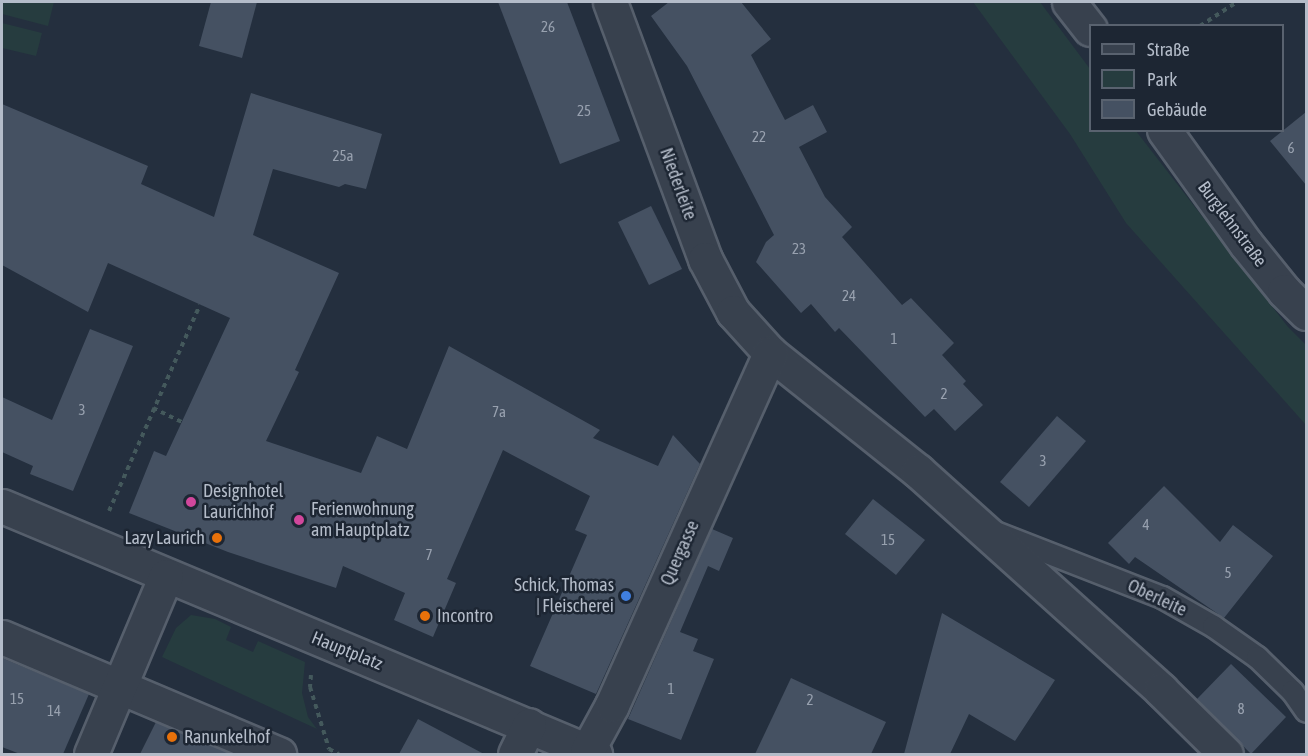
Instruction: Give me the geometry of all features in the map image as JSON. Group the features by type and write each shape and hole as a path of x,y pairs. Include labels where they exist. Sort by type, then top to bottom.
{"street":[{"name":"Niederleite","path":"610,2 705,259 733,312 770,353"},
{"path":"1069,2 1089,28"},
{"name":"Burglehnstraße","path":"1165,132 1246,244 1284,291 1306,313"},
{"name":"Oberleite","path":"770,353 918,471 1161,690 1226,754"},
{"name":"Quergasse","path":"591,753 770,353"},
{"name":"Hauptplatz","path":"2,506 166,576 530,725 591,753"},
{"path":"91,754 166,576"},
{"path":"2,637 279,754"},
{"path":"515,754 530,725"}],"lane":[{"name":"Oberleite","path":"980,526 1162,597 1214,626 1257,657 1292,691 1306,711"}],"path":[{"path":"1203,24 1237,2"},
{"path":"108,513 200,305"},
{"path":"153,408 182,422"},
{"path":"322,640 312,665 310,687 329,749 339,754"}],"green space":[{"path":"2,2 54,2 48,26 2,14"},
{"path":"973,2 1040,2 1089,68 1089,132 1137,132 1288,327 1306,345 1306,425 1126,223 1070,134"},
{"path":"2,23 42,33 36,56 2,48"},
{"path":"191,615 215,619 231,627 226,640 253,652 258,641 305,662 302,693 308,717 317,729 162,657 176,628"}],"building":[{"path":"211,2 257,2 242,58 199,46"},
{"path":"498,2 567,2 620,141 560,164"},
{"path":"669,2 741,2 771,39 751,55 785,120 813,105 827,132 799,147 825,197 852,227 842,237 902,305 911,298 954,343 942,355 966,381 963,384 983,405 955,431 934,409 925,417 839,328 835,332 811,304 801,313 756,262 766,242 774,235 687,66 651,16"},
{"path":"251,93 382,134 366,189 345,184 339,187 273,169 253,235 339,273 295,370 299,372 266,441 361,473 377,436 407,449 449,346 600,430 593,438 658,466 673,435 700,464 596,694 530,666 587,535 575,530 590,496 503,450 447,579 456,583 433,637 394,620 405,593 343,566 336,588 228,552 129,513 154,451 166,456 230,318 108,263 88,312 2,265 2,104 148,166 141,184 214,217"},
{"path":"1306,112 1306,185 1270,141"},
{"path":"651,206 682,269 649,285 618,222"},
{"path":"90,329 133,346 73,491 30,474 33,466 2,452 2,397 52,420"},
{"path":"1057,416 1086,441 1029,507 1000,482"},
{"path":"1164,486 1220,542 1233,525 1273,556 1224,618 1135,557 1129,564 1108,543"},
{"path":"873,499 925,540 896,575 845,534"},
{"path":"712,529 733,538 719,571 708,566 680,632 698,639 693,651 714,659 681,740 628,719"},
{"path":"942,613 1055,680 1015,741 969,714 950,754 904,754"},
{"path":"2,658 89,694 63,754 20,754 2,747"},
{"path":"1231,664 1286,717 1251,754 1197,699"},
{"path":"791,678 886,722 871,754 755,754"},
{"path":"418,719 484,754 399,754"},
{"name":"Ranunkelhof","path":"156,722 232,754 140,754"}],"place":[{"name":"Designhotel Laurichhof","path":"191,502"},
{"name":"Ferienwohnung am Hauptplatz","path":"299,520"},
{"name":"Lazy Laurich","path":"217,538"},
{"name":"Schick, Thomas | Fleischerei","path":"626,596"},
{"name":"Incontro","path":"425,616"},
{"name":"Ranunkelhof","path":"172,737"}]}
